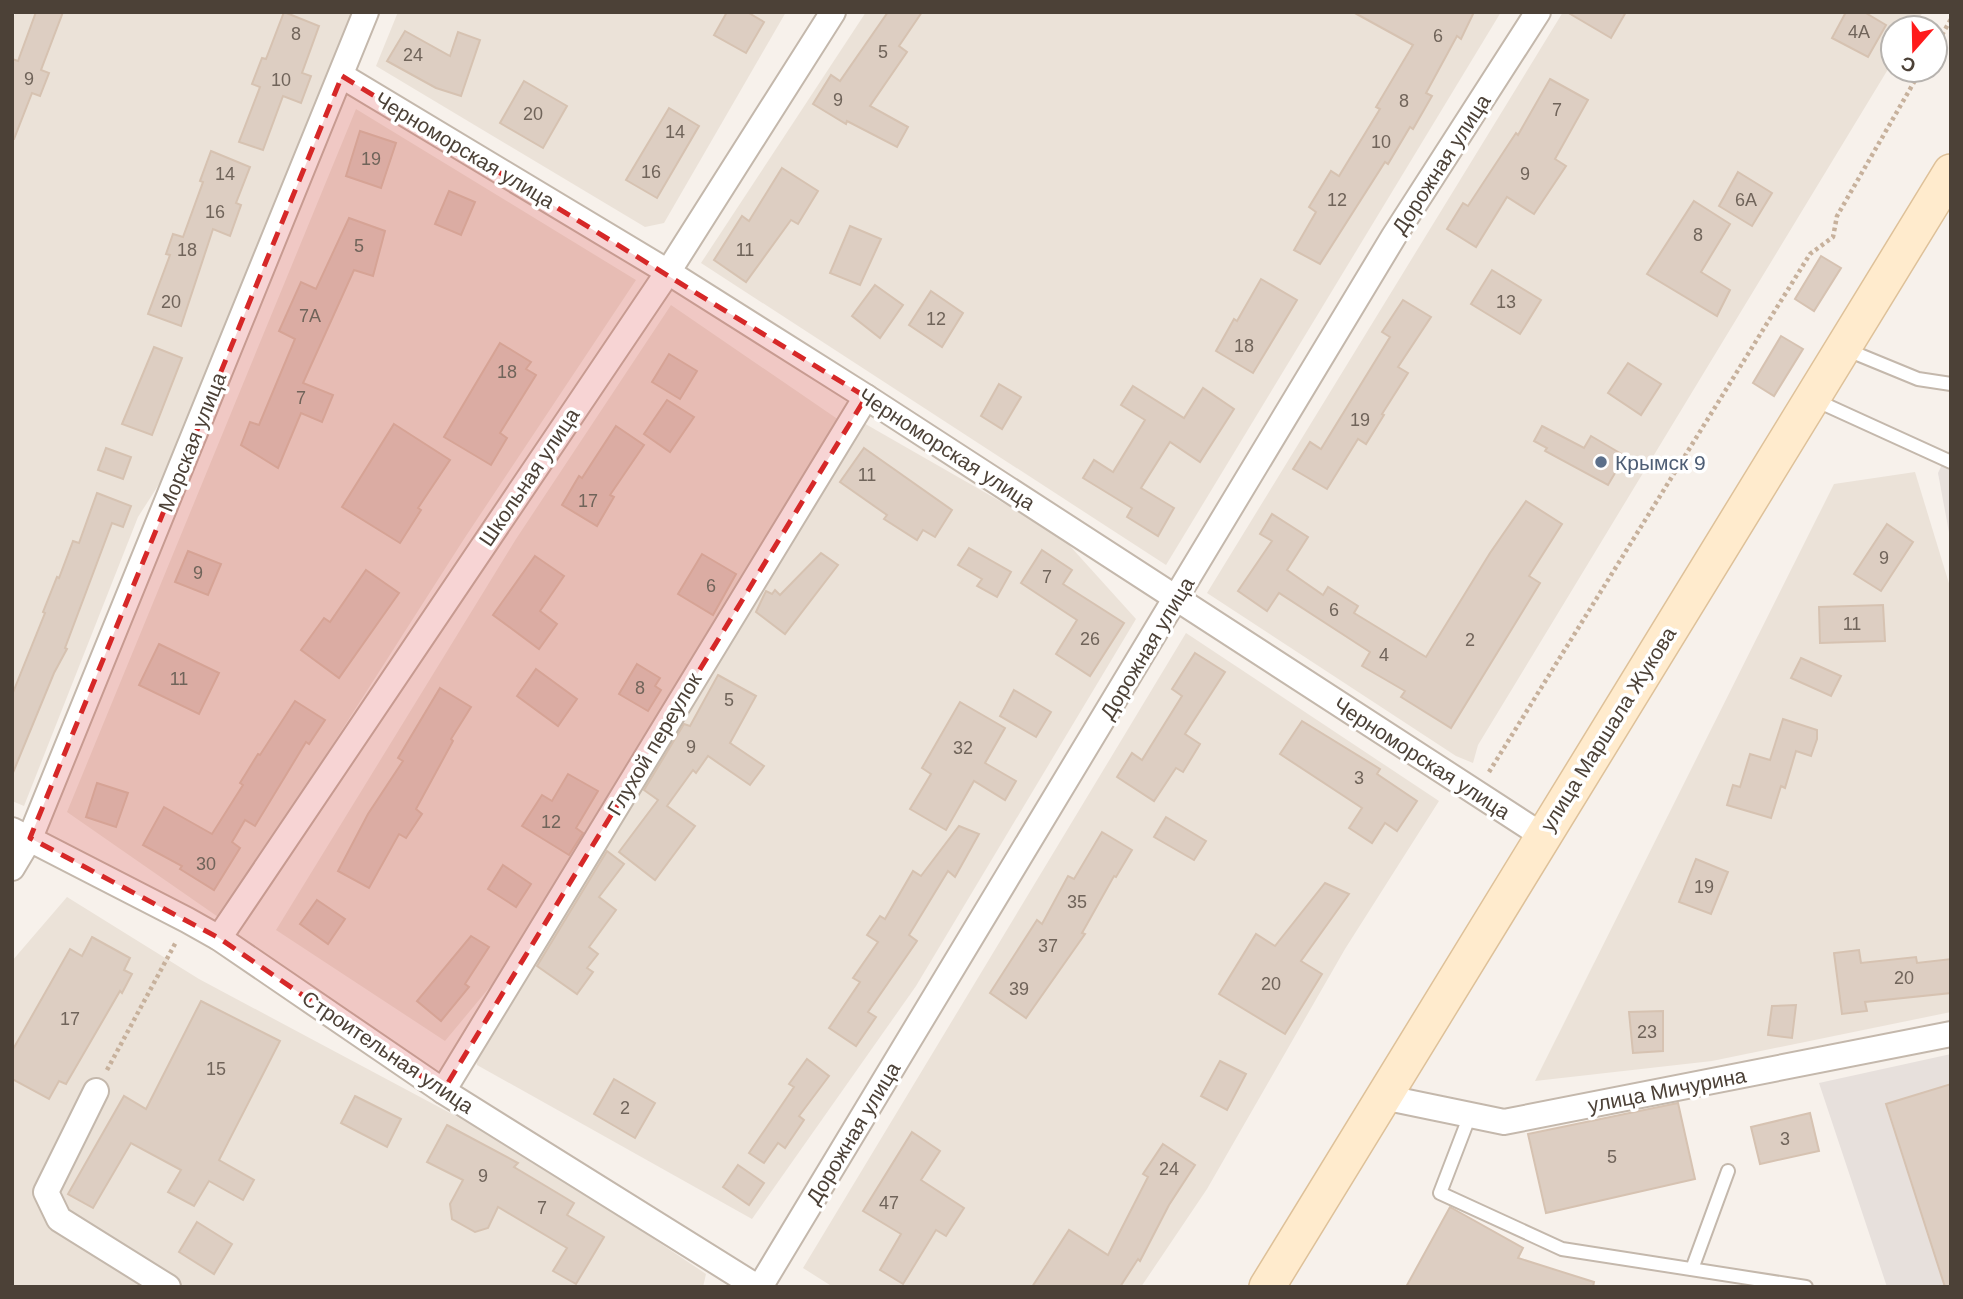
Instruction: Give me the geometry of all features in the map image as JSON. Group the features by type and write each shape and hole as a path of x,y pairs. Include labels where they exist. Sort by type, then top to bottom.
{"main road":[{"name":"улица Маршала Жукова","path":"1267,1287 1812,398 1936,207 1951,172"}],"street":[{"name":"Морская улица","path":"12,868 21,834 342,76 366,12"},
{"name":"Школьная улица","path":"219,938 668,272 833,12"},
{"name":"Дорожная улица","path":"758,1287 1394,236 1538,12"},
{"name":"Черноморская улица","path":"342,76 668,272 866,397 1543,836"},
{"name":"Глухой переулок","path":"443,1091 866,397"},
{"name":"Строительная улица","path":"21,834 219,938 443,1091 758,1287"},
{"name":"улица Мичурина","path":"1383,1097 1504,1122 1951,1034"},
{"path":"96,1091 46,1192 59,1219 168,1287"}],"lane":[{"path":"1843,348 1918,379 1951,384"},
{"path":"1812,398 1951,462"},
{"path":"1470,1115 1440,1193 1562,1249 1806,1287"},
{"path":"1692,1269 1728,1171"}],"path":[{"path":"1476,793 1810,254 1833,237 1837,215 1914,84"},
{"path":"96,1091 187,920"}],"highlighted area":[{"path":"342,76 866,397 443,1091 219,938 30,838"}],"shaded area":[{"path":"16,12 352,12 303,150 172,464 138,517 24,806 12,801 12,20"},
{"path":"398,12 786,12 664,223 645,227 376,66"},
{"path":"866,12 1501,12 1166,565 701,263"},
{"path":"1563,12 1923,12 1879,14 1879,84 1478,745 1473,763 1456,756 1207,593"},
{"path":"356,109 636,280 464,539 221,919 67,812"},
{"path":"671,305 839,420 724,616 640,741 494,982 445,1041 276,930 516,539"},
{"path":"862,422 1061,536 1136,619 916,986 752,1219 477,1065 474,1047"},
{"path":"1951,446 1951,543 1938,473"},
{"path":"1915,472 1951,590 1951,1012 1712,1061 1535,1081 1834,484"},
{"path":"1186,633 1439,801 1345,949 1207,1189 1141,1287 833,1287 803,1268"},
{"path":"67,897 199,979 527,1154 706,1274 703,1287 12,1287 12,961"},
{"path":"1951,1054 1951,1287 1887,1287 1819,1083"}],"building":[{"path":"36,12 63,12 41,70 49,73 40,96 32,93 12,139 12,59 18,61"},
{"path":"284,12 319,26 302,73 311,76 301,103 283,96 263,150 239,142 260,87 252,84 262,58 266,59"},
{"path":"727,12 747,12 764,22 746,53 714,35"},
{"path":"888,12 922,12 899,46 907,52 870,106 908,127 897,147 847,121 846,124 813,104 831,75 840,81"},
{"path":"1353,12 1474,12 1461,39 1457,36 1426,93 1432,96 1413,129 1410,127 1388,164 1385,162 1320,264 1294,250 1316,212 1309,207 1331,171 1339,176 1380,109 1376,107 1413,45"},
{"path":"1567,12 1626,12 1611,38"},
{"path":"1846,12 1864,12 1879,21 1879,37 1868,57 1832,38"},
{"path":"405,31 450,56 458,32 480,40 461,96 436,88 387,61"},
{"path":"1550,79 1588,100 1555,159 1566,166 1534,214 1507,197 1476,247 1447,229 1463,203 1468,206 1516,133 1518,135"},
{"path":"524,81 567,106 543,148 500,123"},
{"path":"669,108 699,126 657,198 626,180"},
{"path":"360,131 396,143 381,188 346,176"},
{"path":"211,151 250,167 236,203 241,205 230,236 213,229 181,326 148,314 170,255 166,254 173,234 183,237"},
{"path":"782,168 818,191 798,224 791,220 746,282 714,260 742,216 749,221"},
{"path":"1738,172 1772,193 1752,226 1719,206"},
{"path":"449,191 475,202 461,235 435,224"},
{"path":"1694,201 1730,224 1701,272 1730,290 1717,316 1647,274"},
{"path":"349,218 385,231 373,276 354,270 303,383 333,395 322,422 301,413 278,468 241,445 250,422 259,425 295,339 279,331 301,282 316,289"},
{"path":"850,226 881,239 860,285 830,273"},
{"path":"1821,256 1841,268 1814,311 1795,299"},
{"path":"1492,270 1541,300 1520,334 1471,304"},
{"path":"1261,279 1297,300 1253,373 1216,351"},
{"path":"875,285 903,305 880,338 852,316"},
{"path":"931,291 963,313 942,347 909,325"},
{"path":"1403,300 1431,317 1398,367 1408,373 1382,414 1384,415 1366,444 1358,439 1327,489 1293,469 1310,442 1321,449 1390,337 1382,332"},
{"path":"1781,336 1803,349 1774,396 1753,383"},
{"path":"500,343 531,362 526,369 536,375 500,433 507,438 491,465 444,437"},
{"path":"154,347 182,358 152,435 122,424"},
{"path":"669,354 697,371 680,399 652,382"},
{"path":"1628,363 1661,384 1641,415 1608,393"},
{"path":"999,384 1021,397 1002,429 981,416"},
{"path":"1133,386 1184,418 1203,388 1234,409 1200,462 1170,442 1141,488 1174,508 1158,536 1127,517 1132,508 1083,478 1094,460 1113,472 1145,420 1121,405"},
{"path":"667,400 694,417 670,452 644,434"},
{"path":"394,424 450,460 418,508 421,510 400,543 342,507"},
{"path":"616,426 644,445 610,495 614,497 597,526 562,505 579,476 582,478"},
{"path":"1542,426 1584,448 1591,436 1625,456 1608,485 1545,451 1547,448 1534,441"},
{"path":"106,448 131,457 123,479 98,470"},
{"path":"864,448 952,510 935,537 923,530 917,540 884,519 887,515 840,482"},
{"path":"97,493 131,506 123,527 112,523 65,648 67,649 54,673 12,775 12,695 57,577 59,578 73,541 79,543"},
{"path":"1526,501 1562,524 1529,576 1540,583 1451,728 1401,697 1405,691 1362,666 1370,652 1279,593 1267,611 1238,591 1272,541 1260,534 1272,514 1308,537 1287,570 1323,595 1328,587 1358,606 1354,613 1426,657 1490,553"},
{"path":"1887,524 1913,542 1881,591 1854,574"},
{"path":"969,548 1011,572 997,597 977,586 982,579 958,565"},
{"path":"1042,550 1072,570 1063,584 1124,623 1090,676 1056,654 1077,620 1021,583"},
{"path":"188,551 221,564 208,595 175,582"},
{"path":"821,553 838,565 785,634 756,612 766,591 772,594 775,590 780,595"},
{"path":"702,554 736,574 713,615 678,594"},
{"path":"535,556 564,576 540,611 557,624 539,649 493,615"},
{"path":"366,570 399,593 339,678 301,650 324,618 330,622"},
{"path":"1883,605 1885,641 1820,643 1819,607"},
{"path":"159,644 219,673 199,714 139,685"},
{"path":"1195,653 1225,672 1185,734 1200,744 1183,772 1176,768 1154,801 1117,777 1132,753 1142,760 1182,696 1172,689"},
{"path":"1801,658 1841,676 1831,696 1791,678"},
{"path":"637,664 660,678 655,686 661,690 648,711 619,694"},
{"path":"536,669 577,699 558,726 517,696"},
{"path":"718,675 756,696 730,743 764,766 750,785 708,756 696,773 693,770 667,806 695,826 655,880 619,852 658,800 644,790 684,724 690,726"},
{"path":"440,688 471,707 451,739 453,741 416,809 422,814 406,838 399,834 369,888 338,871 368,814 403,761 398,758"},
{"path":"1014,690 1051,712 1036,737 1000,716"},
{"path":"295,701 325,720 309,744 306,742 255,826 245,820 232,842 240,848 214,890 180,869 182,866 143,845 164,807 212,834 243,785 240,783 258,754 260,755"},
{"path":"960,702 1005,728 985,763 1016,781 1005,800 974,781 946,830 910,809 931,774 922,768"},
{"path":"1783,719 1817,730 1817,739 1811,756 1796,751 1785,788 1781,786 1771,818 1727,805 1733,785 1740,787 1750,754 1770,760"},
{"path":"1302,721 1380,769 1377,774 1417,801 1397,831 1385,823 1372,843 1349,828 1362,808 1280,754"},
{"path":"568,774 598,791 576,828 583,833 569,855 522,826 542,795 552,801"},
{"path":"97,783 128,793 116,827 86,817"},
{"path":"1166,817 1206,841 1194,860 1154,837"},
{"path":"959,826 979,834 955,877 948,871 909,935 917,941 868,1012 876,1017 856,1046 829,1028 860,982 853,978 878,942 867,935 880,916 885,919 913,871 921,876"},
{"path":"1102,832 1132,850 1082,933 1085,934 1026,1018 990,993 1037,920 1042,924 1068,876 1074,879"},
{"path":"607,851 624,864 599,897 616,910 589,947 598,954 587,968 593,972 577,994 537,966"},
{"path":"1696,859 1728,872 1711,914 1679,902"},
{"path":"503,865 531,884 516,907 488,889"},
{"path":"1325,883 1349,894 1301,961 1322,974 1285,1034 1219,994 1256,934 1275,946"},
{"path":"317,900 345,919 328,944 300,924"},
{"path":"471,936 489,947 465,984 469,987 441,1021 417,1001"},
{"path":"92,937 130,958 124,970 132,974 66,1084 59,1081 49,1099 12,1079 12,1051 70,949 82,956"},
{"path":"1859,950 1861,963 1916,957 1917,963 1951,959 1951,993 1865,1002 1867,1011 1842,1014 1834,953"},
{"path":"201,1001 280,1041 219,1160 254,1180 243,1200 209,1181 194,1206 168,1192 181,1170 131,1143 93,1208 68,1194 124,1096 146,1109"},
{"path":"1796,1005 1792,1038 1768,1035 1772,1006"},
{"path":"1663,1011 1663,1051 1633,1053 1629,1012"},
{"path":"807,1059 829,1076 799,1116 804,1120 785,1148 778,1143 764,1163 749,1153 794,1087 789,1084"},
{"path":"1220,1061 1246,1074 1227,1110 1201,1096"},
{"path":"614,1079 655,1103 635,1138 594,1114"},
{"path":"1951,1084 1951,1287 1945,1287 1886,1104"},
{"path":"355,1096 401,1119 387,1147 341,1123"},
{"path":"1678,1103 1695,1179 1546,1213 1528,1134"},
{"path":"1810,1113 1819,1151 1760,1164 1751,1127"},
{"path":"447,1125 518,1163 514,1167 574,1203 567,1215 604,1237 576,1284 553,1271 567,1248 498,1207 488,1228 475,1232 452,1219 450,1204 463,1180 427,1162"},
{"path":"912,1132 940,1151 921,1180 964,1208 946,1236 936,1230 903,1284 880,1270 901,1234 863,1211"},
{"path":"1163,1144 1195,1165 1169,1205 1140,1261 1138,1259 1120,1287 1032,1287 1069,1230 1108,1255 1148,1177 1143,1174"},
{"path":"738,1165 764,1183 749,1205 723,1187"},
{"path":"1450,1207 1523,1248 1518,1258 1594,1282 1593,1287 1406,1287"},
{"path":"197,1222 232,1244 214,1274 179,1252"}],"place":[{"name":"Крымск 9","path":"1601,462"}]}
